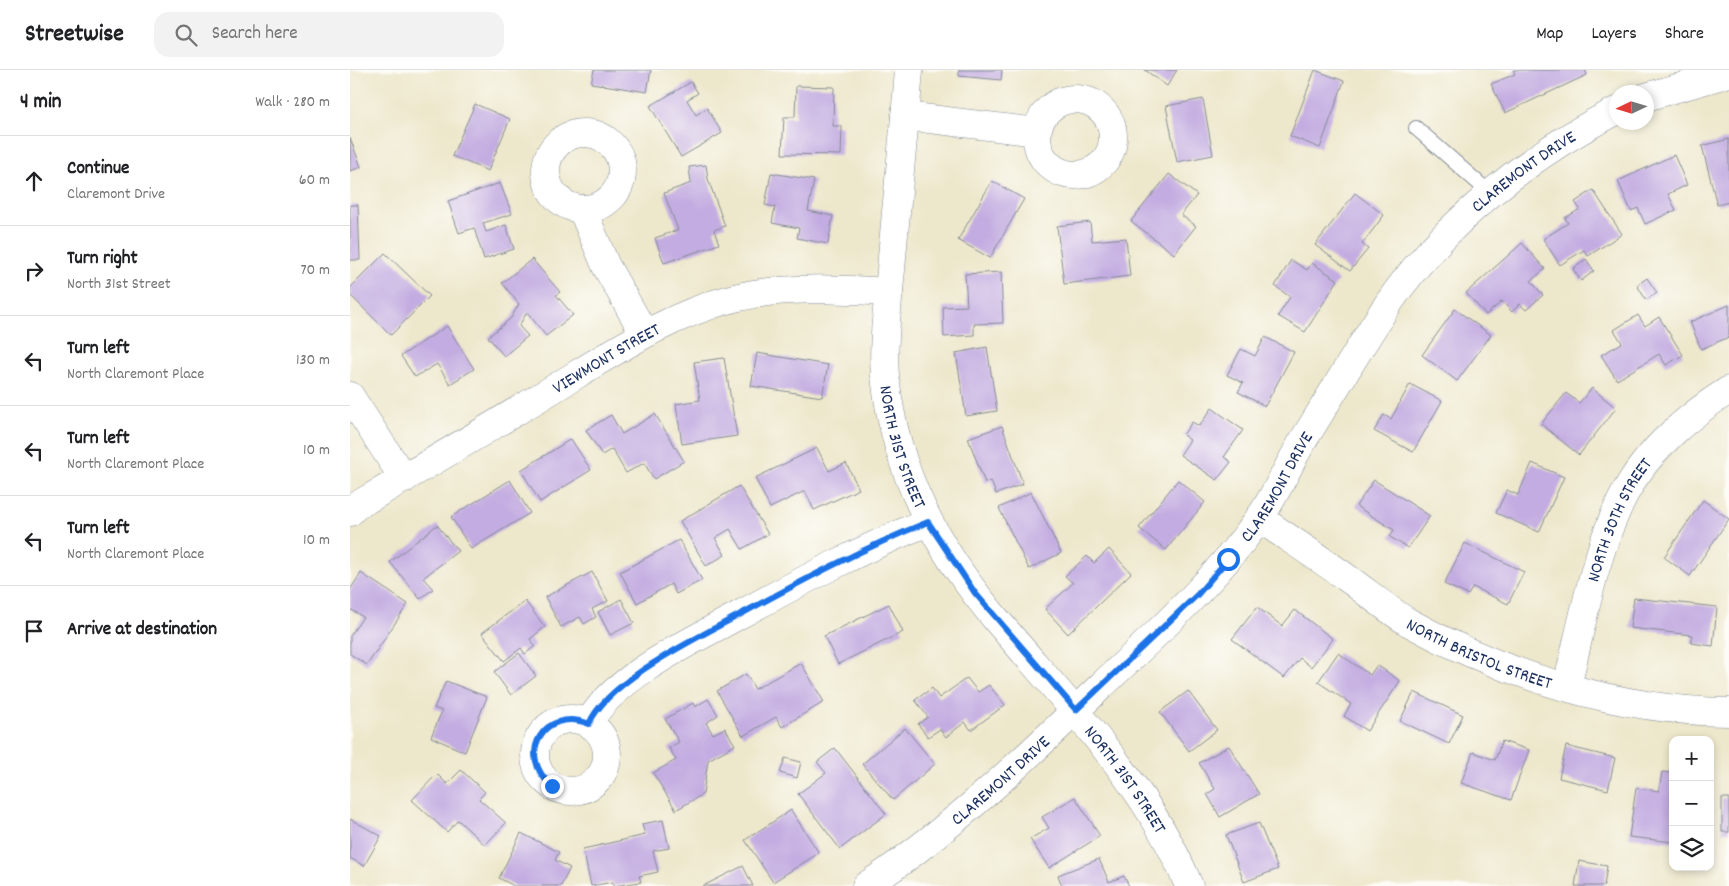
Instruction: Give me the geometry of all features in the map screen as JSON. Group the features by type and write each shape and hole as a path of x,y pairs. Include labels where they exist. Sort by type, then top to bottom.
{"street":[{"name":"NORTH 31ST STREET","path":"909,70 889,292 885,374 898,444 911,485 928,522 975,593 1076,710 1156,820 1189,886"},
{"path":"1654,95 1729,72"},
{"name":"CLAREMONT DRIVE","path":"866,886 937,835 1076,710 1198,594 1259,518 1302,442 1389,303 1428,255 1452,228 1491,194 1576,132 1609,115"},
{"path":"905,116 1037,132"},
{"path":"582,209 606,266 644,333"},
{"name":"VIEWMONT STREET","path":"350,512 644,333 697,310 735,298 779,291 833,288 889,292"},
{"name":"NORTH 30TH STREET","path":"1567,686 1596,566 1625,493 1641,469 1666,440 1692,415 1729,390"},
{"path":"350,396 404,479"},
{"name":"NORTH BRISTOL STREET","path":"1259,518 1407,620 1486,659 1522,674 1619,701 1669,709 1729,712"},
{"path":"589,724 604,702 616,691 663,658 832,565 928,522"}],"lane":[{"path":"1416,128 1491,194"}],"building":[{"path":"594,70 651,70 647,92 591,83"},
{"path":"959,70 1002,70 1001,80 959,76"},
{"path":"1145,70 1177,70 1167,86"},
{"path":"1315,70 1344,81 1320,148 1290,136"},
{"path":"1513,70 1585,70 1587,75 1505,113 1491,84 1515,74"},
{"path":"691,82 698,93 687,100 696,115 707,108 722,133 681,157 650,106"},
{"path":"796,86 834,87 833,126 842,126 841,155 782,154 784,117 795,117"},
{"path":"1203,99 1213,155 1177,162 1166,106"},
{"path":"475,104 510,119 488,171 452,156"},
{"path":"350,138 361,167 350,171"},
{"path":"1729,139 1729,202 1717,205 1702,146"},
{"path":"1674,155 1687,185 1668,194 1676,210 1645,224 1638,208 1631,211 1618,181"},
{"path":"706,165 708,179 725,226 714,230 719,244 664,263 655,238 678,230 664,193 691,183 689,167"},
{"path":"771,173 814,180 808,211 833,216 828,244 797,238 799,228 772,223 775,207 765,205"},
{"path":"1169,174 1197,195 1181,215 1196,226 1174,254 1131,221"},
{"path":"992,181 1024,199 990,258 958,240"},
{"path":"500,183 512,214 483,223 486,232 506,225 514,249 484,259 474,228 459,233 448,201"},
{"path":"1593,190 1622,234 1588,256 1584,250 1560,265 1543,239 1568,223 1565,218 1580,209 1575,202"},
{"path":"1355,193 1384,215 1362,244 1368,249 1350,271 1315,245"},
{"path":"350,205 358,205 360,260 350,260"},
{"path":"1090,222 1092,241 1126,238 1130,276 1064,284 1057,226"},
{"path":"1522,243 1545,269 1531,281 1543,295 1526,310 1520,304 1512,312 1502,301 1486,315 1466,293"},
{"path":"385,253 430,296 391,335 350,295 350,288"},
{"path":"532,259 560,292 556,295 573,315 546,336 527,312 519,326 528,336 504,356 488,337 511,318 519,304 502,283"},
{"path":"1586,259 1594,271 1581,281 1573,269"},
{"path":"1291,260 1307,270 1312,263 1338,280 1305,332 1278,316 1290,297 1275,286"},
{"path":"1001,272 1003,323 974,324 974,335 944,337 943,307 967,306 965,274"},
{"path":"1647,278 1657,293 1646,300 1637,285"},
{"path":"1729,305 1729,337 1701,349 1690,322"},
{"path":"1455,309 1491,335 1457,381 1422,355"},
{"path":"1638,315 1645,326 1659,317 1683,355 1666,365 1659,354 1617,380 1601,355 1622,343 1614,330"},
{"path":"447,326 474,369 450,384 437,364 415,377 401,356"},
{"path":"1265,337 1294,352 1265,406 1238,392 1243,383 1227,375 1241,349 1255,356"},
{"path":"987,347 997,411 966,416 956,353"},
{"path":"757,353 828,365 822,397 751,386"},
{"path":"724,358 737,436 682,444 676,404 700,400 694,362"},
{"path":"1410,384 1442,401 1413,452 1374,431 1384,415 1391,419"},
{"path":"1592,388 1616,408 1579,455 1541,424 1566,393 1579,403"},
{"path":"1212,408 1243,430 1224,457 1231,462 1217,480 1180,455 1190,440 1183,435 1192,422 1199,426"},
{"path":"655,414 684,461 654,479 644,463 626,473 612,449 602,455 586,430 611,415 622,434"},
{"path":"1002,426 1023,484 996,494 991,481 985,483 968,438"},
{"path":"571,439 591,470 540,502 521,470"},
{"path":"817,448 829,471 846,463 859,489 814,510 805,491 770,508 755,478"},
{"path":"1532,463 1564,477 1539,532 1496,513 1507,490 1518,495"},
{"path":"510,480 530,513 471,549 451,517"},
{"path":"1178,480 1205,502 1166,550 1139,528"},
{"path":"1374,480 1430,516 1408,548 1390,537 1394,530 1356,506"},
{"path":"739,486 768,534 742,549 730,529 715,538 725,555 706,566 680,521"},
{"path":"1031,492 1061,553 1029,569 999,508"},
{"path":"1703,500 1729,519 1690,576 1664,557"},
{"path":"437,525 458,551 423,578 433,589 420,599 390,562"},
{"path":"679,540 702,580 676,594 671,584 637,603 620,572"},
{"path":"1465,543 1524,572 1508,604 1473,587 1468,595 1444,584"},
{"path":"1109,549 1131,573 1068,634 1045,609 1073,583 1065,576 1087,556 1094,563"},
{"path":"592,572 608,601 592,609 596,617 584,624 580,617 561,627 545,597"},
{"path":"361,573 408,604 367,665 350,654 350,636 363,617 350,609 350,590"},
{"path":"1634,598 1717,607 1713,646 1691,643 1692,635 1630,628"},
{"path":"621,599 634,623 610,635 598,612"},
{"path":"525,601 545,627 530,639 535,646 525,654 521,648 504,661 482,633"},
{"path":"889,604 903,632 838,664 824,636"},
{"path":"1257,607 1282,626 1295,610 1333,639 1311,667 1300,658 1284,678 1232,639"},
{"path":"519,653 536,676 511,695 494,672"},
{"path":"1338,653 1370,675 1377,665 1400,681 1367,731 1344,716 1351,704 1318,682"},
{"path":"801,663 824,702 782,727 776,717 743,736 717,691 746,674 755,689"},
{"path":"967,678 978,692 989,685 1005,705 971,730 965,722 946,737 940,729 928,737 918,724 928,717 915,700 932,688 939,698"},
{"path":"446,681 487,697 465,752 431,737 442,711 434,708"},
{"path":"1188,691 1217,730 1189,751 1160,712"},
{"path":"1414,692 1463,715 1449,744 1400,721"},
{"path":"708,699 718,715 706,723 713,734 725,728 735,745 708,760 703,794 676,810 653,773 676,760 669,748 679,742 665,719 693,703 695,707"},
{"path":"905,728 935,764 893,800 862,764"},
{"path":"1502,741 1529,750 1511,800 1461,783 1473,752 1495,760"},
{"path":"1229,746 1259,794 1220,817 1207,794 1215,789 1199,763"},
{"path":"1566,746 1615,758 1608,790 1559,778"},
{"path":"835,748 886,814 840,849 798,794 826,773 817,762"},
{"path":"785,758 801,762 797,778 780,773"},
{"path":"461,770 485,792 479,799 506,823 485,845 458,820 447,832 412,800 437,774 447,784"},
{"path":"1662,772 1669,773 1669,842 1629,837 1636,788 1659,791"},
{"path":"1075,797 1100,836 1049,868 1030,839 1049,828 1042,817"},
{"path":"1722,798 1729,798 1729,832 1722,832"},
{"path":"791,810 819,853 773,882 745,840"},
{"path":"350,819 381,836 364,866 350,858"},
{"path":"663,820 669,848 653,851 658,872 639,876 641,882 613,886 613,882 591,886 583,849 645,835 642,824"},
{"path":"1259,823 1278,869 1244,882 1226,835"},
{"path":"521,833 559,852 555,860 570,868 561,886 514,886 499,878"},
{"path":"1099,859 1109,882 1124,876 1129,886 1062,886 1058,875"},
{"path":"1579,861 1607,866 1604,886 1575,886"},
{"path":"743,866 753,886 703,886"}],"route":[{"path":"552,786 543,778 535,758 536,746 540,736 547,727 557,721 568,719 579,720 589,724 604,702 616,691 663,658 832,565 893,536 928,522 948,556 1000,625 1076,710 1198,594 1228,559"}]}
